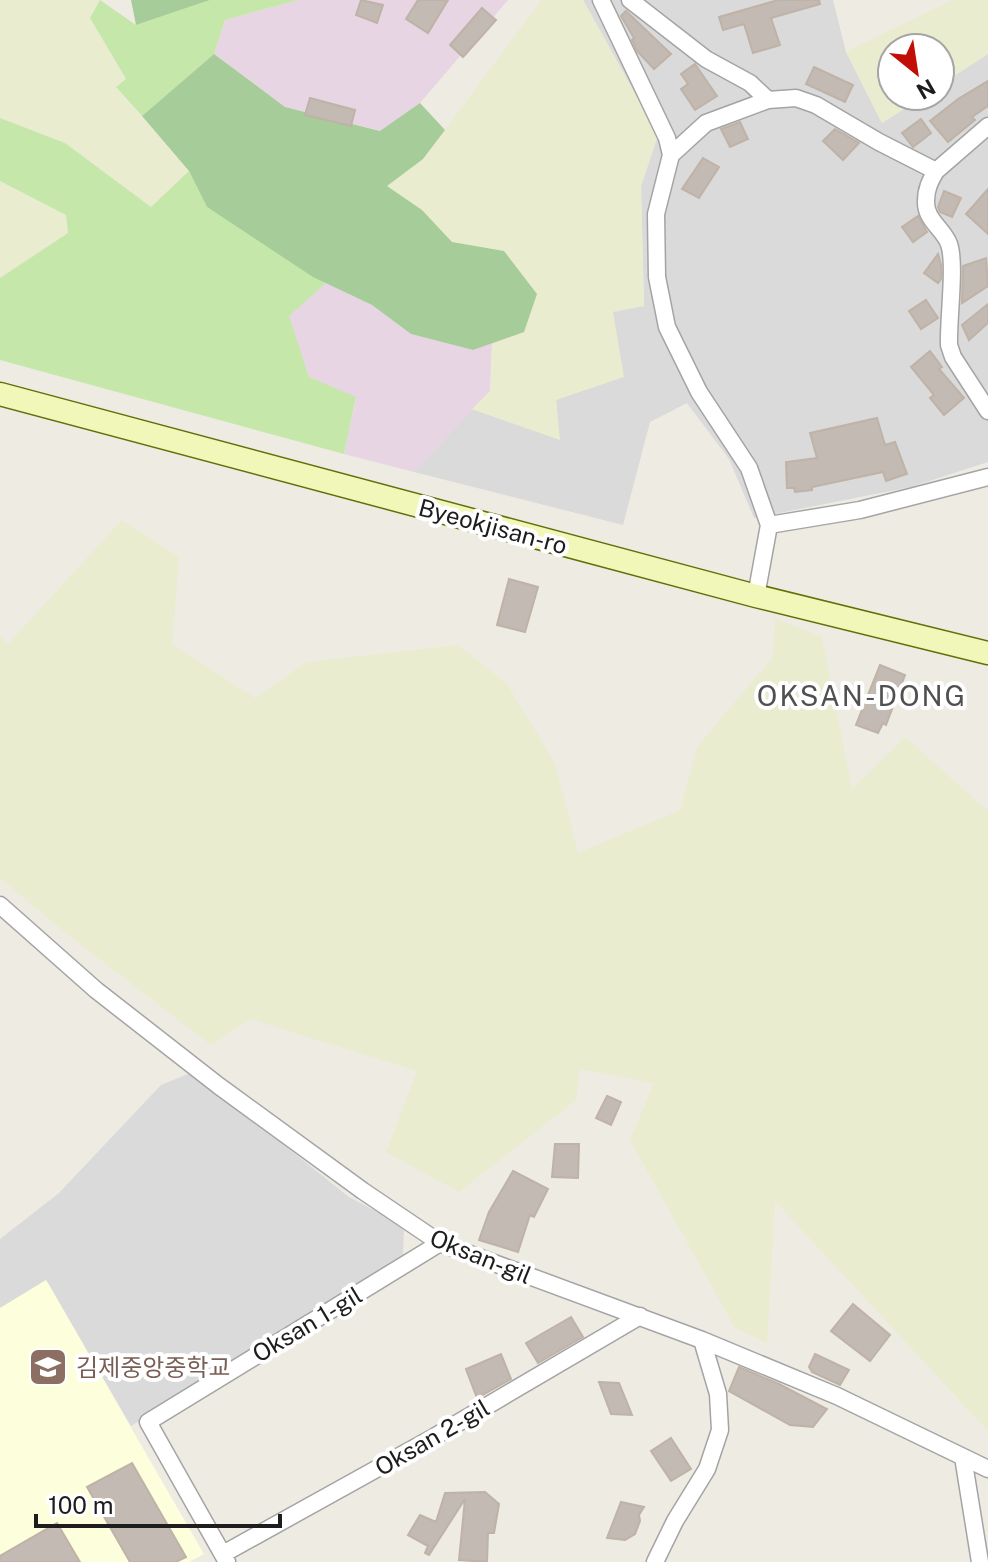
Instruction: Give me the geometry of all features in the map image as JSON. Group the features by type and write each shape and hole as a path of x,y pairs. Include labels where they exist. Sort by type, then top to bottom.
{"street":[{"path":"601,0 667,138 671,155 656,214 657,277 667,327 699,392 749,468 769,525 756,596"},
{"path":"630,0 706,59 750,83 768,100"},
{"path":"671,155 706,123 768,100 796,98 816,105 936,171"},
{"path":"988,126 936,171 925,203 939,232 949,242 952,266 949,345 953,357 988,411"},
{"name":"Byeokjisan-ro","path":"0,394 756,596 988,653"},
{"path":"769,525 860,510 988,477"},
{"name":"Oksan-gil","path":"0,905 96,990 219,1086 440,1243 702,1340 837,1396 988,1469"},
{"name":"Oksan 1-gil","path":"225,1558 148,1422 440,1243"},
{"name":"Oksan 2-gil","path":"225,1558 640,1316"},
{"path":"655,1562 675,1521 707,1469 720,1430 718,1394 702,1340"},
{"path":"963,1457 980,1562"}],"shaded area":[{"path":"0,0 101,0 90,19 126,80 116,88 189,171 151,207 65,143 0,118"},
{"path":"298,0 508,0 420,103 381,131 285,107 214,54 225,20"},
{"path":"541,0 583,0 658,135 641,186 644,306 613,312 624,377 556,400 560,440 472,409 490,391 492,343 524,332 504,251 452,242 422,210 386,186 428,153"},
{"path":"583,0 833,0 846,52 882,123 899,112 956,112 956,75 988,54 988,462 911,487 754,518 729,459 687,403 650,422 623,525 414,472 472,409 559,439 556,400 613,311 644,306 641,186 658,135"},
{"path":"952,0 988,0 988,54 956,75 956,32 887,32"},
{"path":"876,37 876,111 846,52"},
{"path":"876,112 899,112 882,123"},
{"path":"0,181 66,215 68,233 0,278"},
{"path":"326,283 372,305 411,334 473,350 492,343 490,392 414,472 344,454 356,398 309,377 288,316"},
{"path":"122,520 179,557 172,644 255,698 307,662 458,645 507,684 555,763 578,853 680,810 697,747 773,657 775,618 822,637 852,789 905,737 988,811 988,1431 775,1201 767,1343 735,1328 630,1140 654,1083 580,1069 576,1100 459,1192 386,1152 417,1071 250,1019 211,1045 0,878 0,636 8,644"},
{"path":"193,1072 349,1197 404,1226 403,1255 131,1426 47,1281 0,1308 0,1239 59,1193 161,1085"},
{"name":"김제중앙중학교","path":"46,1280 204,1554 189,1562 0,1562 0,1308"}],"green space":[{"path":"100,0 136,25 210,0 298,0 225,20 214,54 142,116 116,87 126,79 90,18"},
{"path":"131,0 210,0 136,25"},
{"path":"214,54 285,107 380,131 420,103 445,130 423,159 387,186 422,210 452,242 504,251 537,294 524,332 473,350 411,334 372,305 313,277 207,207 189,171 142,116"},
{"path":"0,118 65,143 151,207 189,171 207,207 326,283 289,316 309,377 356,397 344,454 0,360 0,278 68,233 66,215 0,181"}],"building":[{"path":"361,0 383,5 377,23 356,15"},
{"path":"418,0 448,0 428,33 406,19"},
{"path":"778,0 819,0 820,4 771,18 780,45 753,53 744,24 723,30 719,17"},
{"path":"482,8 496,20 463,57 450,45"},
{"path":"626,11 671,54 654,69 637,51 634,38 621,16"},
{"path":"695,64 717,96 695,110 681,89 688,84 681,74"},
{"path":"814,67 853,85 845,102 806,84"},
{"path":"988,81 988,106 972,117 975,120 948,142 930,121 941,112 956,112 958,99"},
{"path":"310,98 355,110 351,126 305,115"},
{"path":"921,119 931,133 913,147 902,133"},
{"path":"740,122 748,139 730,147 721,129"},
{"path":"835,129 859,143 843,160 823,141"},
{"path":"703,158 719,167 699,198 682,189"},
{"path":"988,189 988,234 966,214"},
{"path":"944,191 961,198 952,217 940,212 938,207"},
{"path":"918,216 927,232 913,242 902,227"},
{"path":"938,254 941,279 938,283 924,273"},
{"path":"986,258 988,286 962,303 963,266"},
{"path":"926,300 938,318 921,329 909,311"},
{"path":"988,304 988,323 969,340 962,325"},
{"path":"930,351 942,367 939,369 964,398 944,415 930,398 934,395 911,367"},
{"path":"877,418 885,445 895,442 907,474 886,481 883,472 795,492 794,488 787,488 786,462 817,458 810,433"},
{"path":"509,579 538,587 525,632 497,625"},
{"path":"880,665 905,675 886,725 883,723 878,733 856,725"},
{"path":"607,1096 621,1102 611,1125 596,1118"},
{"path":"555,1144 579,1144 578,1178 552,1177"},
{"path":"513,1171 548,1189 534,1217 530,1215 518,1252 479,1240 489,1212"},
{"path":"853,1304 890,1335 870,1361 831,1331"},
{"path":"571,1317 583,1337 538,1363 526,1343"},
{"path":"501,1354 511,1379 477,1398 466,1369"},
{"path":"815,1354 849,1370 840,1385 812,1372 809,1367"},
{"path":"739,1367 827,1409 813,1427 790,1425 729,1391"},
{"path":"599,1382 619,1383 632,1415 611,1414"},
{"path":"671,1438 691,1469 671,1481 651,1451"},
{"path":"132,1463 186,1557 176,1562 130,1562 87,1487"},
{"path":"485,1492 499,1504 494,1533 488,1533 487,1562 459,1560 465,1499 429,1555 425,1553 428,1546 408,1535 420,1515 436,1522 445,1493"},
{"path":"621,1502 644,1507 635,1534 625,1540 607,1538"},
{"path":"57,1523 80,1562 0,1562 0,1556"}],"place":[{"name":"김제중앙중학교","path":"48,1367"}],"district":[{"name":"OKSAN-DONG","path":"862,695"}]}
